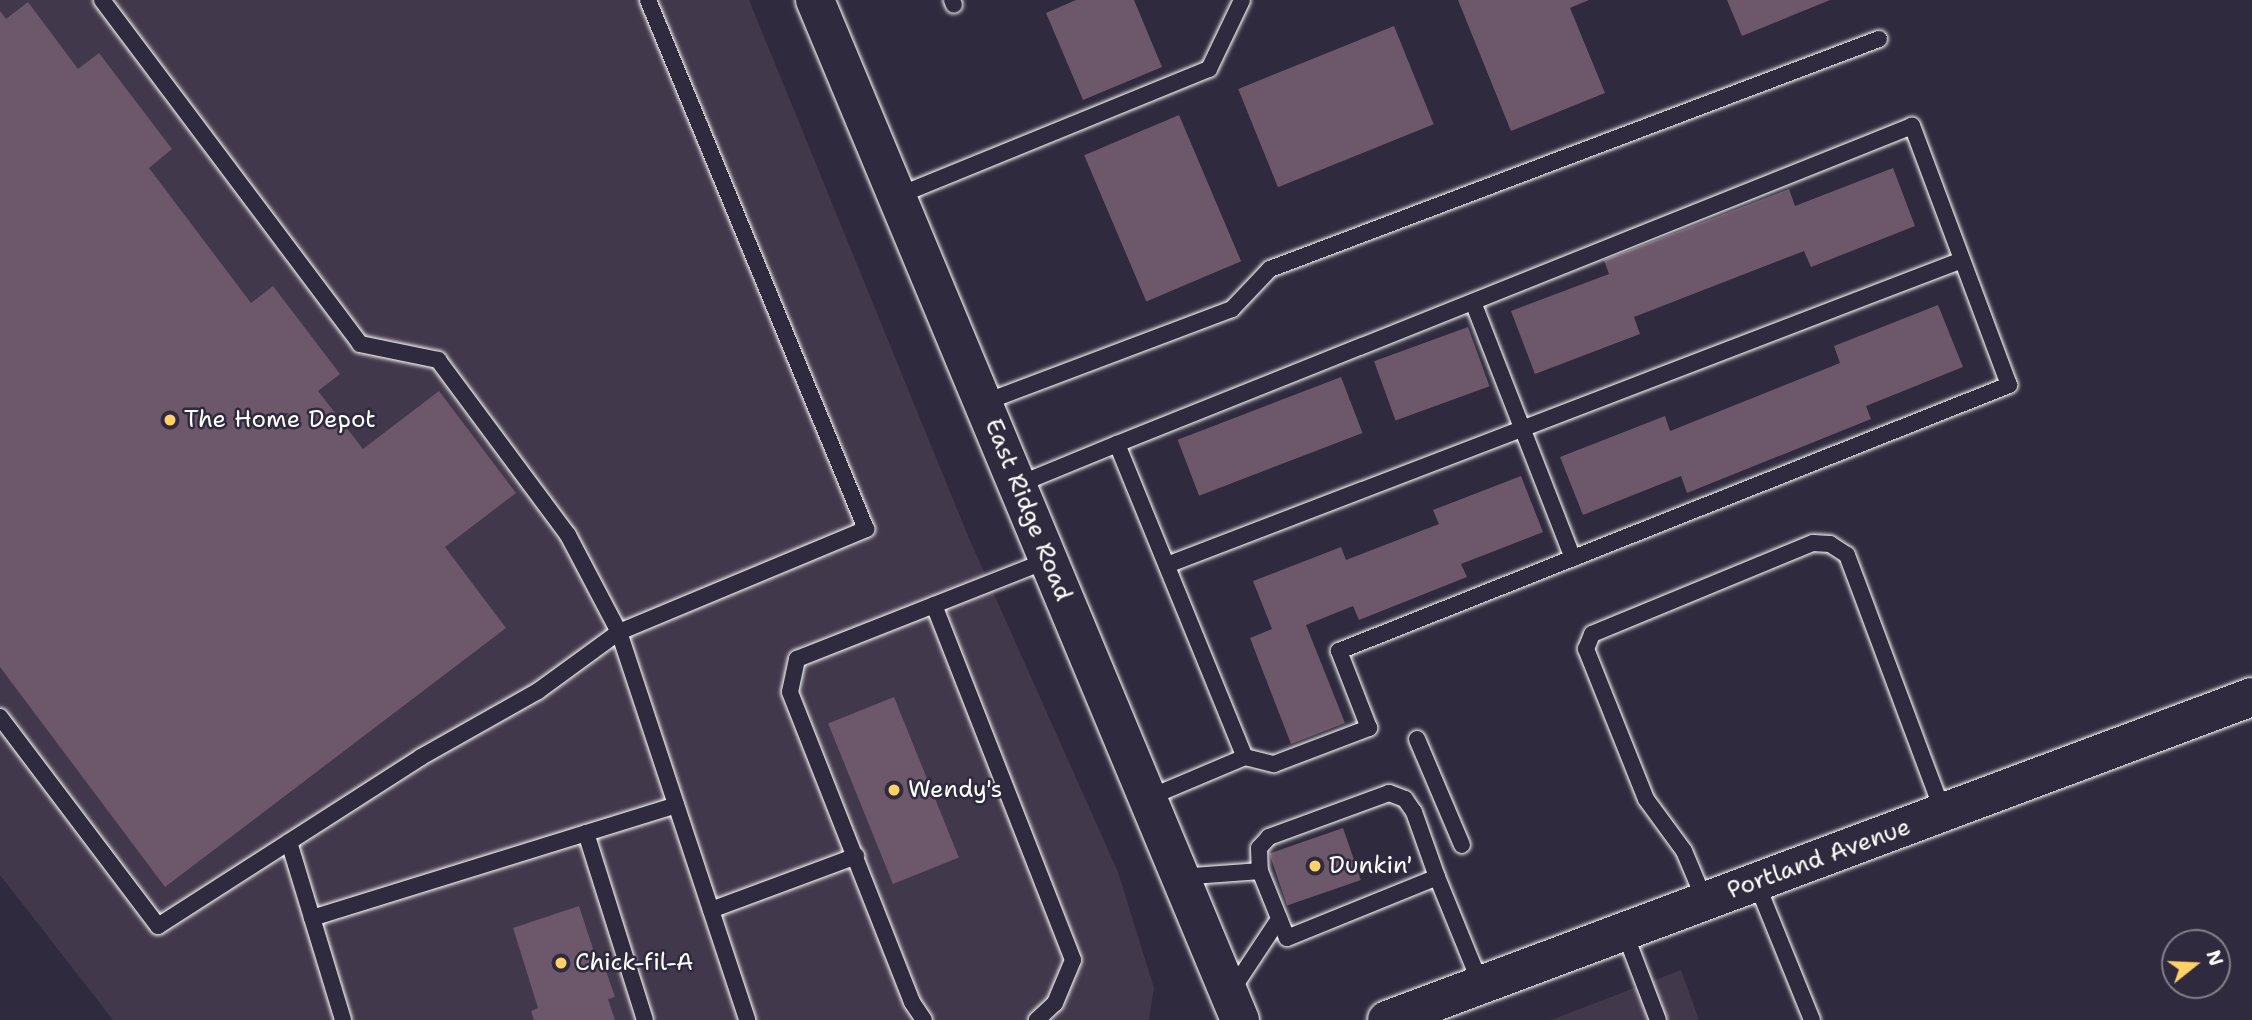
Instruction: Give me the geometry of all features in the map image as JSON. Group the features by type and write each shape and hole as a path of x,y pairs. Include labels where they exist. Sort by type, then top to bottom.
{"main road":[{"name":"East Ridge Road","path":"815,0 1235,1007"},
{"name":"Portland Avenue","path":"1387,1020 2252,697"}],"lane":[{"path":"102,0 360,344 438,360 568,535 619,632 747,1020"},
{"path":"0,717 158,926 421,757 538,691 619,632 866,529 648,0"},
{"path":"895,197 1209,69 1242,0"},
{"path":"983,403 1232,309 1270,269 1879,39"},
{"path":"1017,485 1912,126 2009,385 1339,651 1368,728 1274,764 1245,757 1148,798"},
{"path":"1167,565 1962,260"},
{"path":"1473,302 1573,558"},
{"path":"1117,444 1245,757"},
{"path":"1705,901 1684,851 1646,799 1586,649 1592,634 1813,543 1830,544 1847,555 1943,812"},
{"path":"923,1020 912,1002 790,692 797,659 1048,560"},
{"path":"934,605 1073,960 1055,1003 1037,1020"},
{"path":"1418,739 1462,845"},
{"path":"1437,877 1287,938 1260,871 1259,848 1269,837 1389,793 1405,799 1414,812 1481,985"},
{"path":"312,919 676,804"},
{"path":"586,833 645,1020"},
{"path":"289,842 343,1020"},
{"path":"711,910 856,856"},
{"path":"1180,877 1260,871"},
{"path":"1756,882 1812,1020"},
{"path":"1235,1007 1279,919"},
{"path":"1624,931 1658,1020"}],"shaded area":[{"path":"0,0 749,0 968,536 1118,872 1154,988 1149,1020 113,1020 0,875"},
{"path":"1681,970 1699,1020 1551,1020"}],"building":[{"path":"1076,0 1134,0 1162,67 1083,100 1046,13"},
{"path":"1458,0 1589,0 1570,8 1605,93 1511,131"},
{"path":"1727,0 1830,0 1742,36"},
{"name":"The Home Depot","path":"28,2 78,69 99,53 172,149 149,168 251,303 273,286 340,374 318,391 363,449 439,391 516,493 445,547 506,628 165,887 0,667 0,11 6,19"},
{"path":"1394,26 1434,124 1278,187 1238,89"},
{"path":"1179,115 1241,261 1146,302 1084,155"},
{"path":"1893,168 1915,226 1811,267 1804,251 1634,317 1640,334 1535,374 1511,311 1609,274 1604,260 1789,189 1795,206"},
{"path":"1938,305 1963,367 1866,406 1871,419 1687,493 1681,476 1583,515 1560,457 1665,416 1670,431 1840,363 1834,346"},
{"path":"1468,327 1490,386 1396,420 1374,361"},
{"path":"1341,377 1363,433 1199,496 1178,440"},
{"path":"1521,476 1543,532 1461,564 1467,577 1359,620 1353,606 1306,625 1345,723 1291,744 1250,638 1272,629 1253,581 1341,547 1346,560 1439,524 1433,510"},
{"name":"Wendy's","path":"894,697 959,857 893,884 828,724"},
{"name":"Dunkin'","path":"1343,828 1361,880 1287,905 1269,853"},
{"name":"Chick-fil-A","path":"579,906 598,964 603,962 615,997 608,999 615,1020 534,1020 531,1011 538,1008 513,928"}],"place":[{"name":"The Home Depot","path":"170,420"},
{"name":"Wendy's","path":"894,790"},
{"name":"Dunkin'","path":"1315,866"},
{"name":"Chick-fil-A","path":"561,963"}]}
